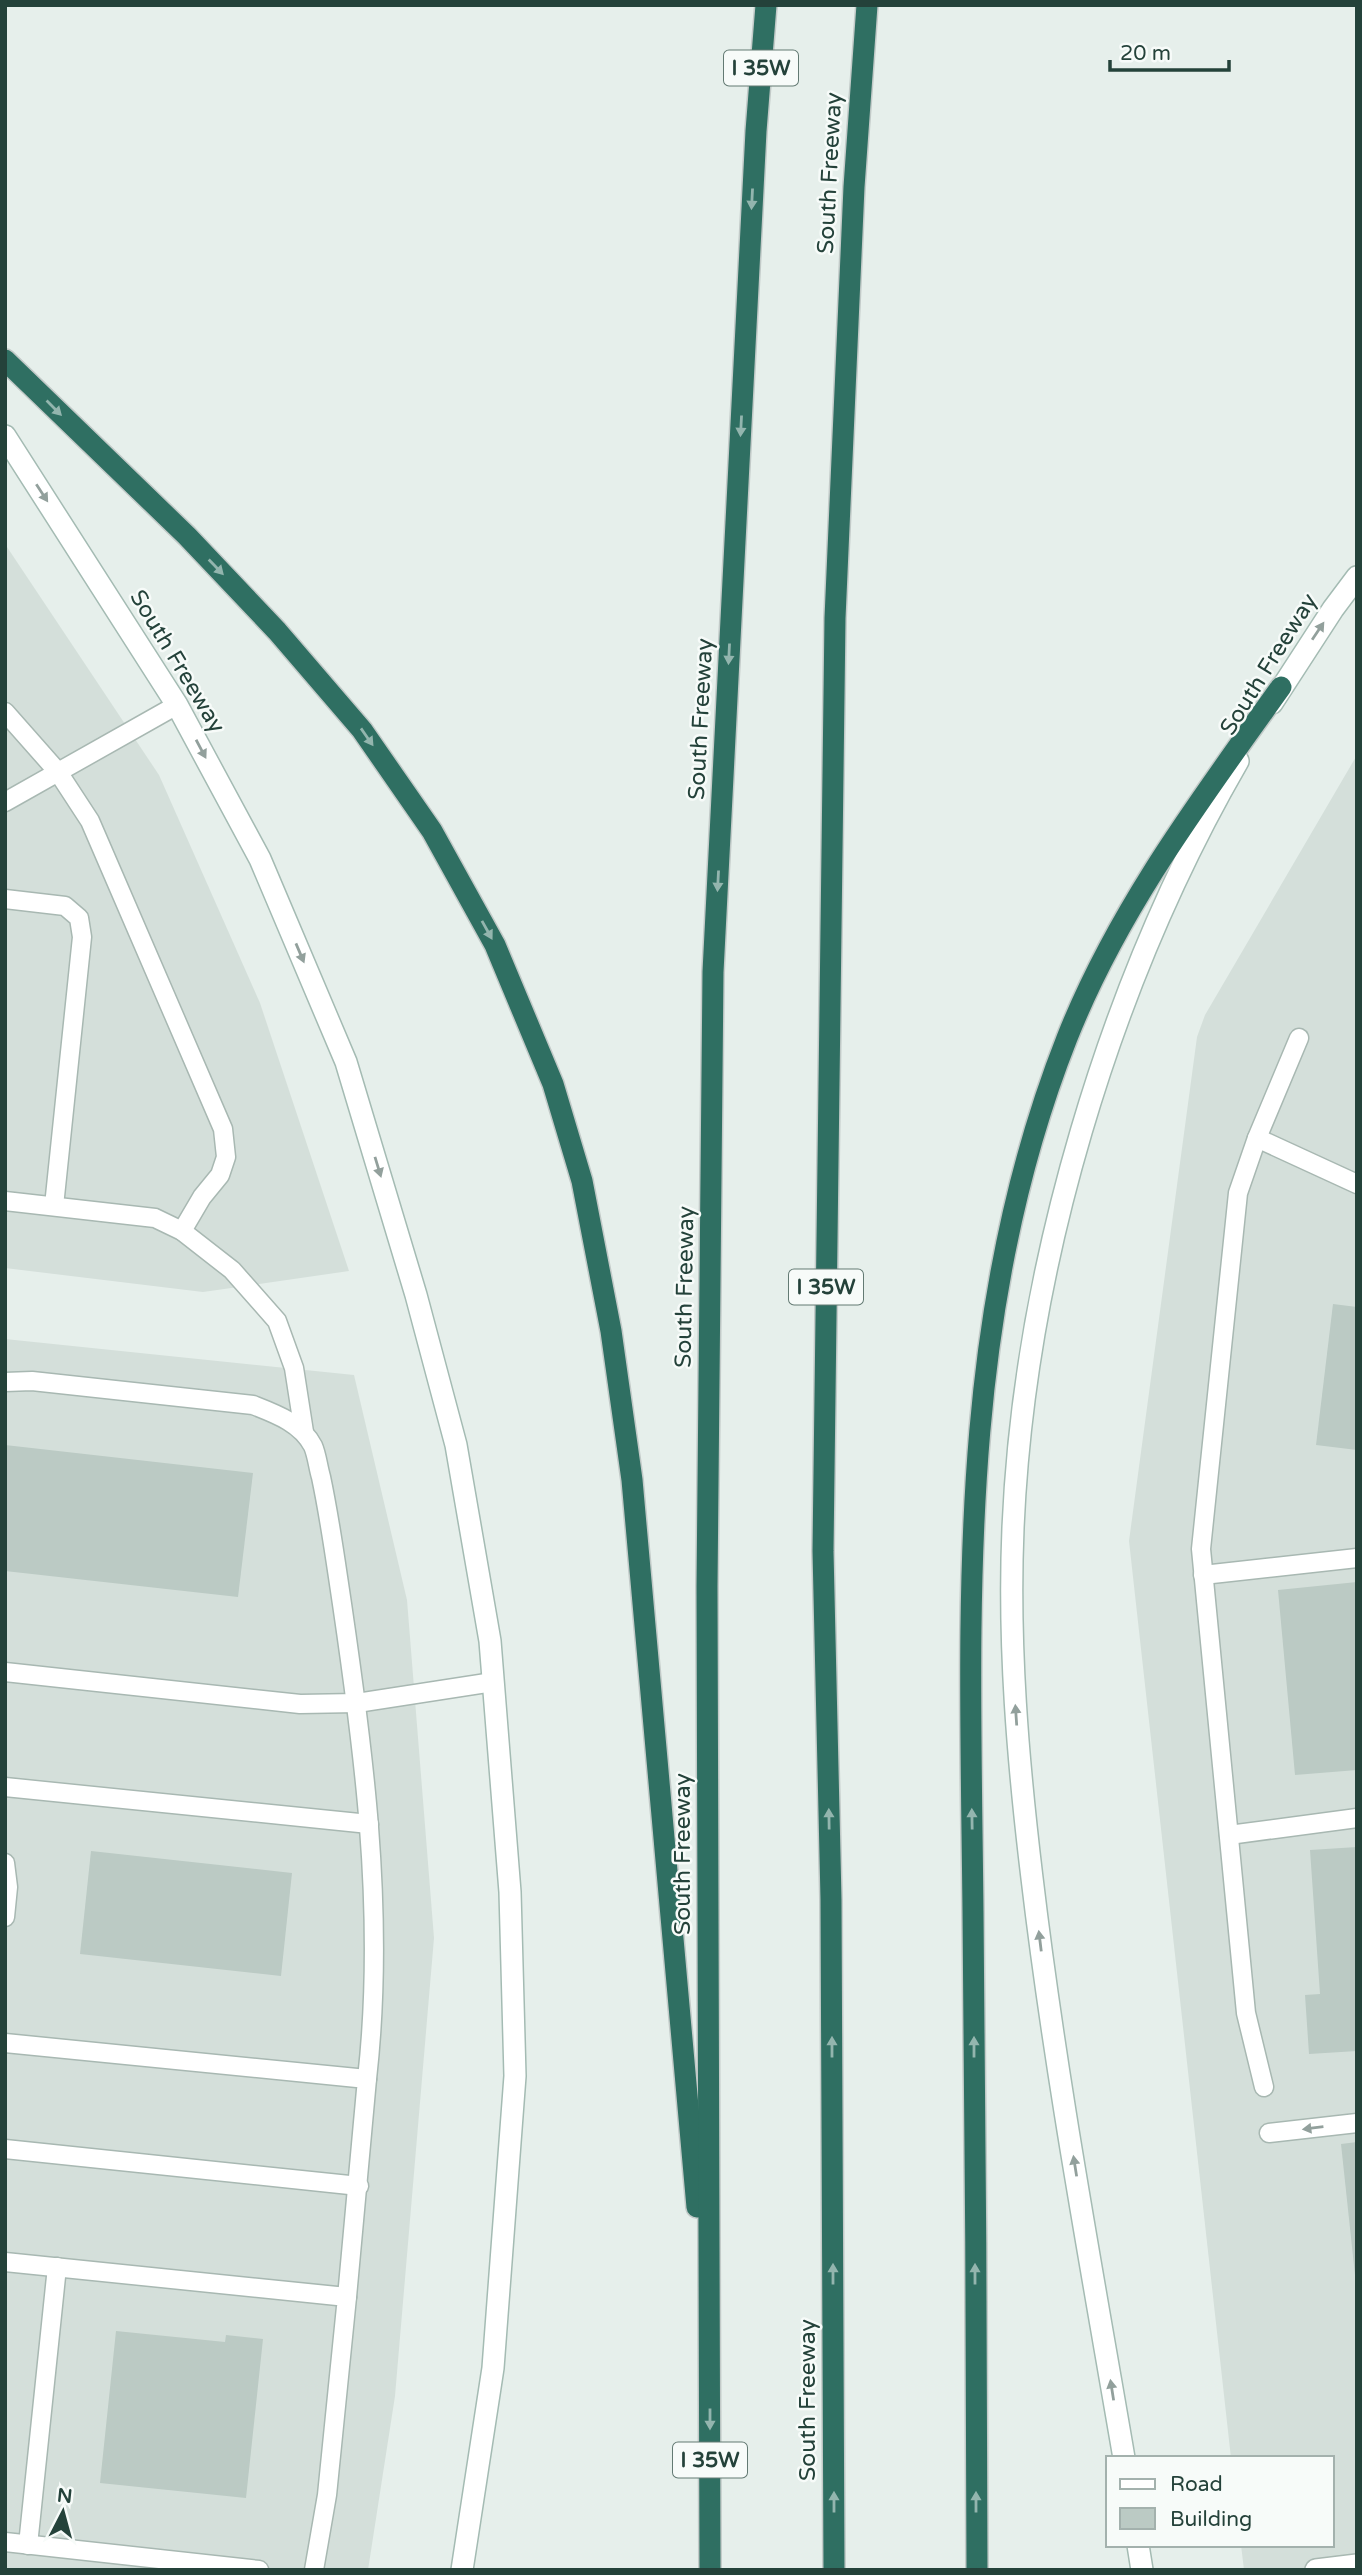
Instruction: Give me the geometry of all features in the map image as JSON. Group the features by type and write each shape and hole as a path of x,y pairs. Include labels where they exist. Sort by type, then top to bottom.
{"highway":[{"name":"South Freeway","path":"710,2570 707,1587 713,972 756,131 766,5"},
{"name":"South Freeway","path":"834,2570 831,1899 823,1551 825,1370 835,618 854,187 867,5"},
{"path":"5,360 187,536 277,631 362,730 432,831 495,945 553,1084 585,1195 611,1331 632,1480 709,2351"},
{"path":"976,2570 970,1670 975,1477 988,1338 1017,1189 1039,1112 1068,1034 1116,932 1166,849 1281,687"}],"main road":[{"name":"South Freeway","path":"5,436 177,705 260,859 346,1062 416,1295 456,1445 490,1641 509,1892 515,2076 493,2368 462,2570"},
{"name":"South Freeway","path":"1124,2456 1045,1988 1020,1780 1013,1651 1013,1528 1023,1409 1041,1290 1064,1197 1092,1096 1127,993 1169,897 1223,786 1281,687 1357,577"},
{"path":"1138,2547 1142,2570"},
{"path":"1316,2570 1357,2565"}],"lane":[{"path":"5,802 177,705"},
{"path":"5,712 58,772 90,821 223,1129 226,1157 220,1175 202,1197 182,1231"},
{"path":"5,899 65,906 79,918 82,937 54,1206"},
{"path":"1264,2087 1246,2014 1200,1549 1238,1193 1257,1138 1299,1038"},
{"path":"1257,1138 1357,1184"},
{"path":"5,1201 156,1218 182,1231 232,1270 277,1321 294,1368 304,1432 314,1448 327,1507 357,1703 369,1824 374,1968 373,2024 359,2186 327,2495 314,2570"},
{"path":"5,1382 32,1381 253,1405 279,1415 304,1432"},
{"path":"1203,1575 1357,1558"},
{"path":"5,1672 300,1704 357,1703 493,1682"},
{"path":"5,1787 369,1824"},
{"path":"1229,1835 1357,1818"},
{"path":"5,1863 5,1917"},
{"path":"5,2042 367,2079"},
{"path":"1269,2133 1357,2123"},
{"path":"5,2150 359,2186"},
{"path":"5,2262 347,2297"},
{"path":"29,2545 57,2267"},
{"path":"5,2542 259,2570"}],"shaded area":[{"path":"5,544 159,775 260,1003 349,1271 203,1292 5,1268"},
{"path":"1357,755 1357,2570 1244,2570 1241,2547 1334,2547 1334,2456 1231,2456 1129,1541 1197,1037 1205,1015"},
{"path":"5,1339 354,1375 407,1600 434,1938 395,2396 368,2570 5,2570"}],"building":[{"path":"1333,1304 1357,1307 1357,1450 1316,1445"},
{"path":"5,1445 253,1473 238,1597 5,1571"},
{"path":"1357,1582 1357,1770 1295,1775 1278,1590"},
{"path":"1357,1847 1357,2051 1309,2054 1305,1995 1320,1994 1310,1850"},
{"path":"91,1851 292,1873 281,1976 80,1954"},
{"path":"1357,2142 1357,2275 1355,2275 1341,2144"},
{"path":"116,2331 225,2342 226,2335 263,2339 246,2498 100,2483"}]}
